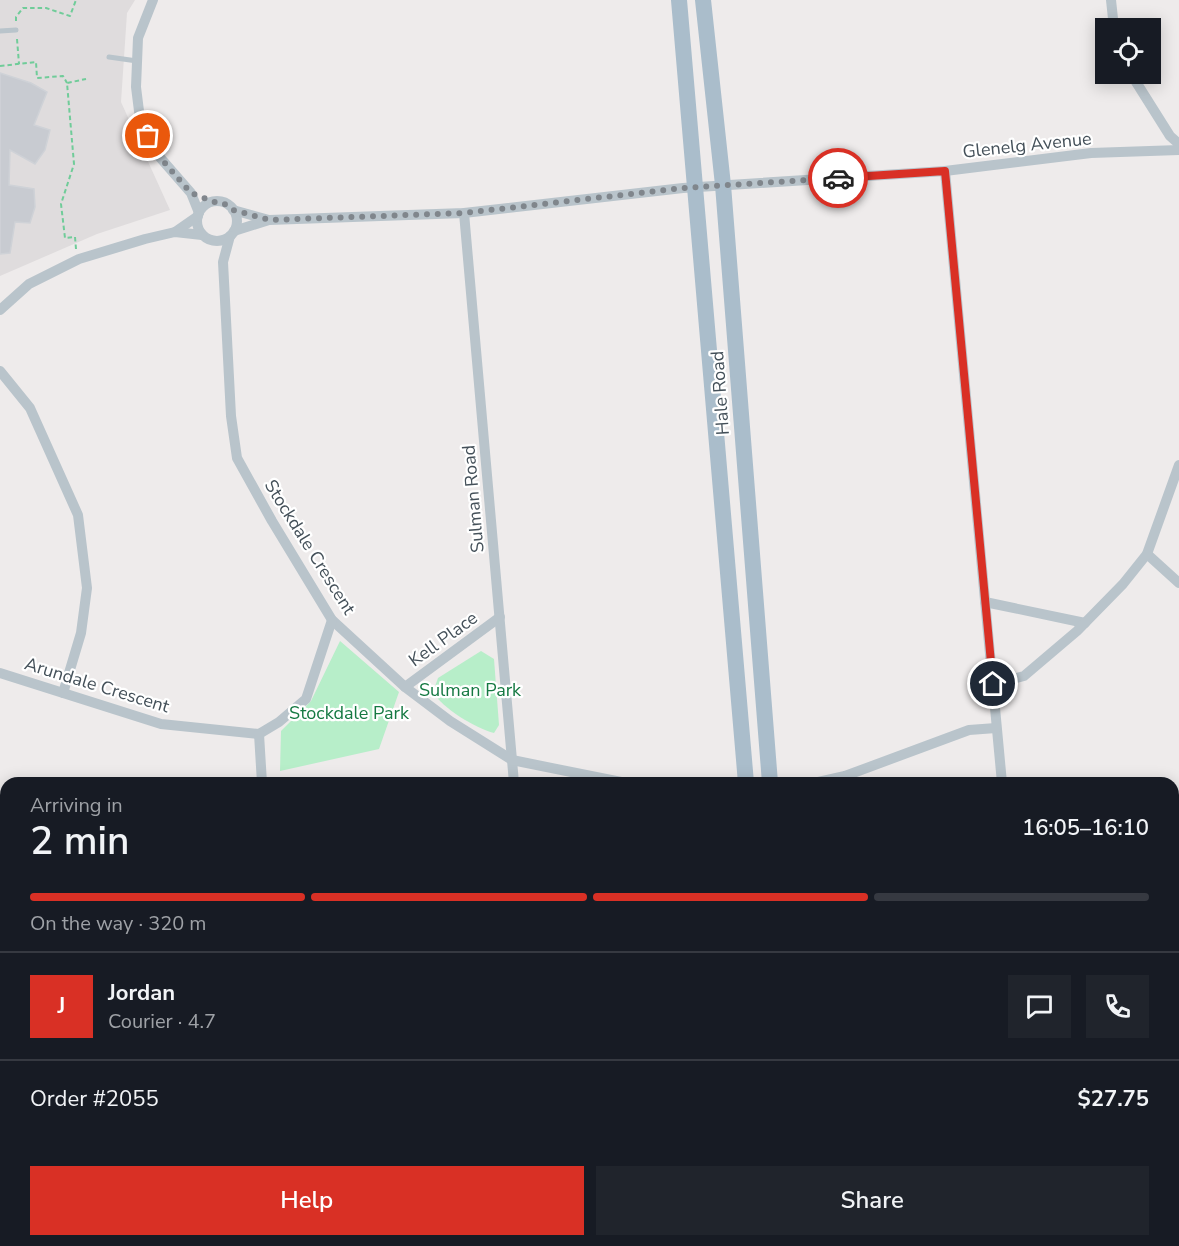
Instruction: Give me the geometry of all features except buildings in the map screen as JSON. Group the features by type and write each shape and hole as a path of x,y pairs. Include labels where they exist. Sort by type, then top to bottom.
{"main road":[{"name":"Hale Road","path":"679,0 745,777"},
{"name":"Hale Road","path":"703,0 723,185 770,777"}],"street":[{"path":"153,0 138,39 136,87 140,118 157,154 191,193 198,214 198,228 202,235"},
{"path":"1111,0 1113,18"},
{"path":"1137,84 1170,136 1179,144"},
{"name":"Glenelg Avenue","path":"214,202 223,203 233,210 270,220 464,213 695,187 945,171 1091,153 1179,150"},
{"path":"945,171 1001,777"},
{"path":"191,193 214,202"},
{"path":"175,232 198,214 203,207 214,202"},
{"path":"232,234 236,222 233,210"},
{"name":"Sulman Road","path":"464,213 513,777"},
{"name":"Glenelg Avenue","path":"214,241 222,241 232,234 270,220"},
{"path":"0,310 29,284 79,259 175,232 202,235 214,241"},
{"name":"Stockdale Crescent","path":"223,262 232,234"},
{"name":"Stockdale Crescent","path":"214,241 223,262 231,416 237,458 332,620 405,687 450,721 512,760 596,777"},
{"path":"0,371 30,408 78,514 87,588 81,633 63,693"},
{"path":"993,684 1024,676 1085,623 1123,585 1147,554 1179,465"},
{"path":"1147,554 1179,583"},
{"path":"985,602 1085,623"},
{"name":"Kell Place","path":"405,687 500,617"},
{"path":"262,777 259,734 279,722 306,699 332,620"},
{"name":"Arundale Crescent","path":"0,673 161,724 259,734"},
{"path":"841,777 969,730 996,728"}],"lane":[{"path":"0,31 16,30"},
{"path":"109,57 137,61"}],"path":[{"path":"19,64 16,17 23,8 46,8 70,16 76,0"},
{"path":"0,66 36,62 37,78 63,76 67,83 74,164 61,204 65,238 75,237 76,249"},
{"path":"67,83 86,79"}],"shaded area":[{"path":"0,0 135,0 127,13 121,102 170,210 97,234 0,276"}],"green space":[{"name":"Stockdale Park","path":"340,641 399,692 379,749 280,771 281,731 311,701"},
{"name":"Sulman Park","path":"481,651 494,659 499,725 494,733 460,717 433,692 438,678"}],"way so far":[{"path":"148,136 157,154 191,193 223,203 233,210 270,220 464,213 683,188 838,178"}],"route":[{"path":"838,178 945,171 993,684"}]}
